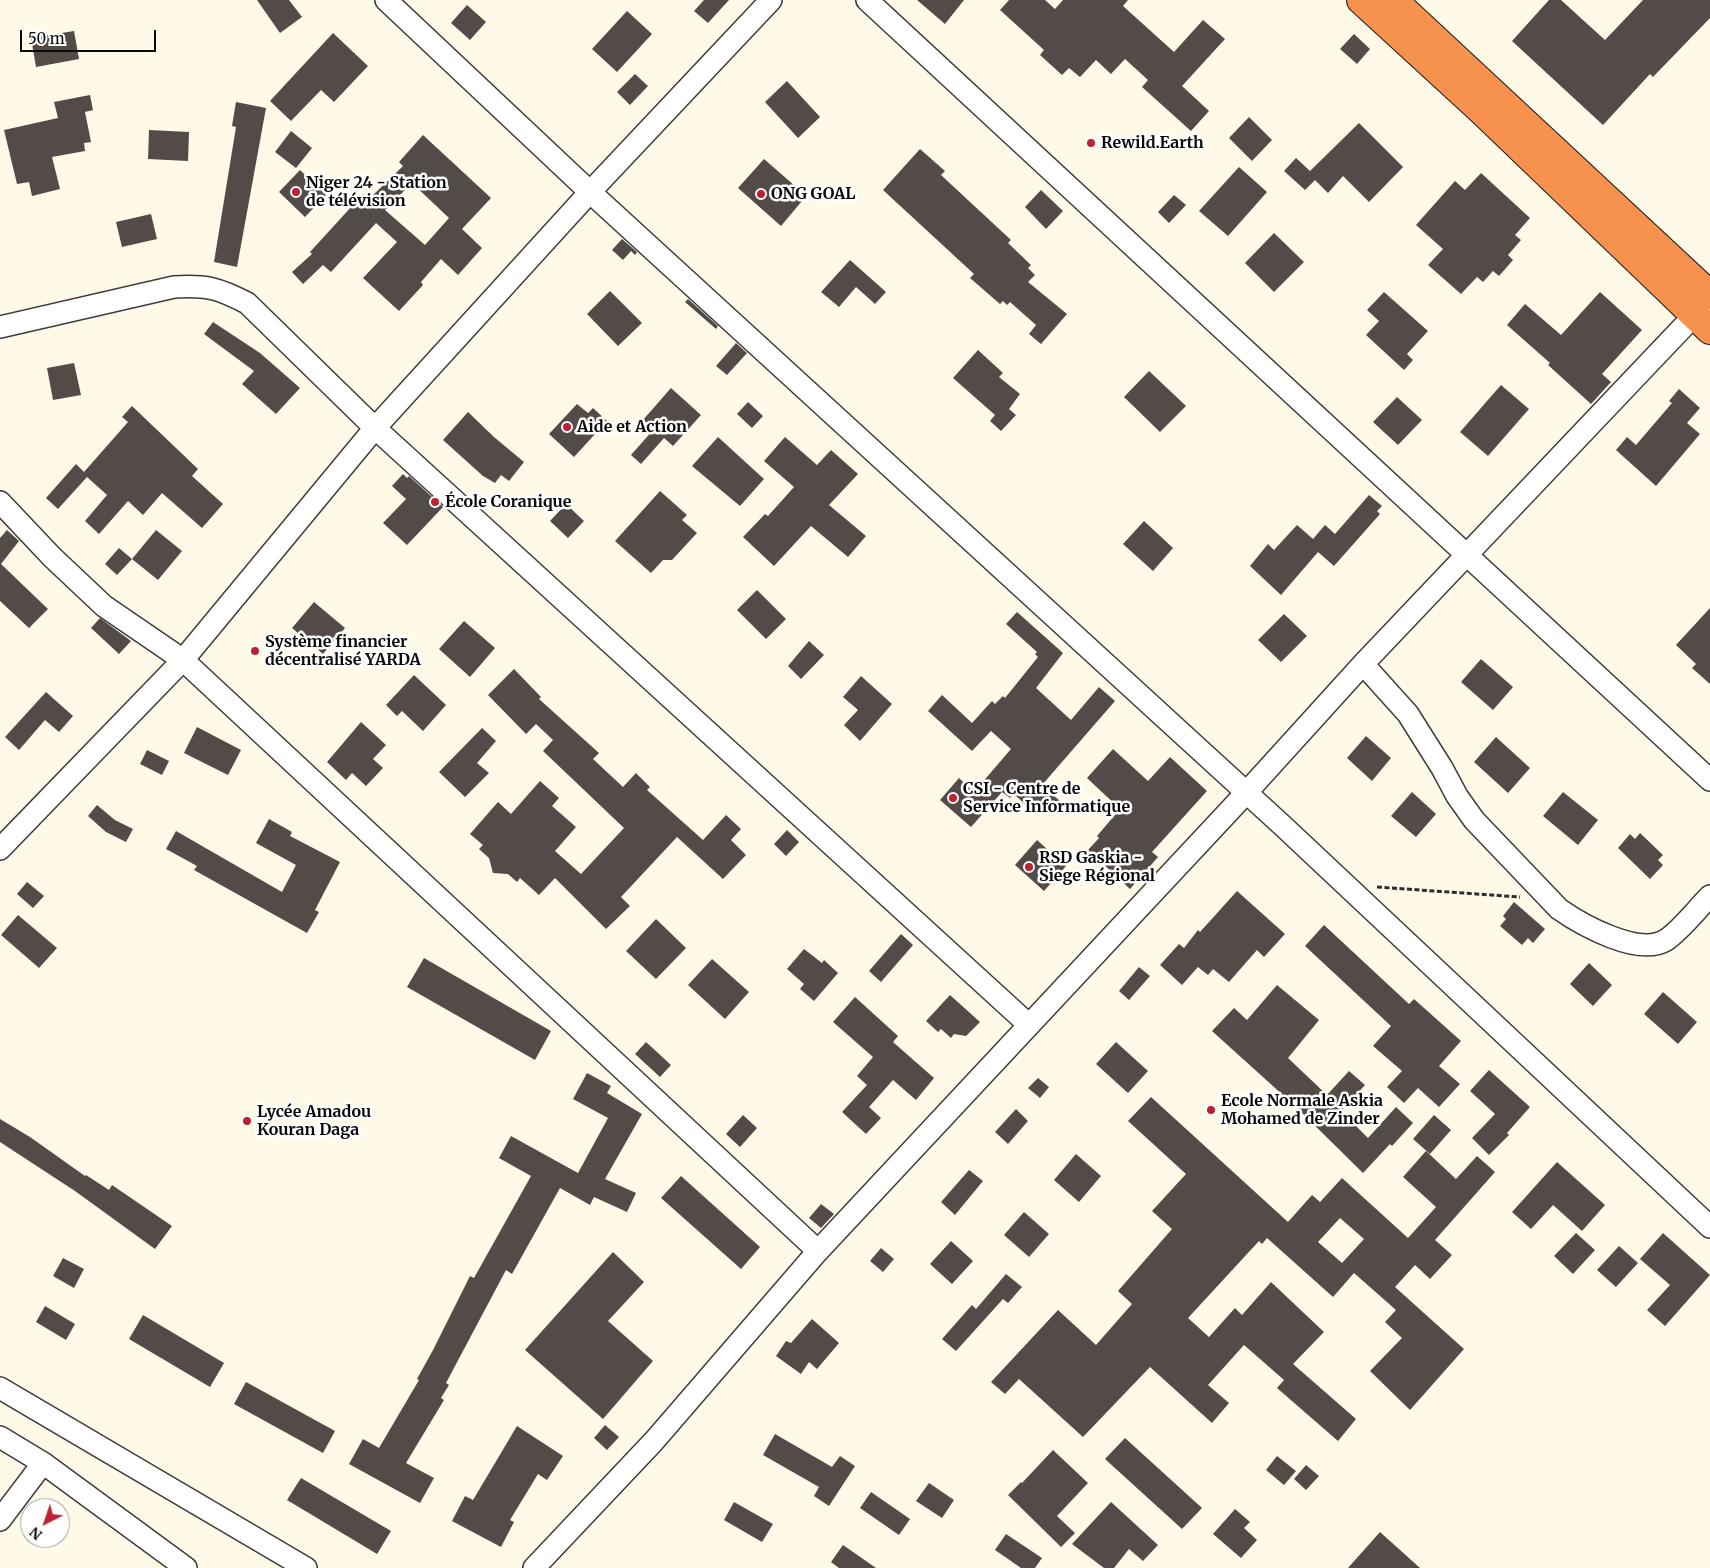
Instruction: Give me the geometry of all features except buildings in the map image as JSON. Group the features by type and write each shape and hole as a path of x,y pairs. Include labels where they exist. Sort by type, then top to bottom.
{"highway":[{"path":"1361,0 1482,111 1706,309"},
{"path":"1393,0 1706,309"}],"street":[{"path":"386,0 590,192 1347,886 1710,1227"},
{"path":"0,849 184,660 375,428 590,192 771,0"},
{"path":"866,0 1710,780"},
{"path":"0,328 174,287 196,286 221,290 247,303 375,428 1029,1025"},
{"path":"534,1568 654,1441 818,1251 1246,793 1363,664 1466,554 1706,309"},
{"path":"0,502 52,557 104,606 184,660 818,1251"},
{"path":"1363,664 1408,714 1457,796 1474,820 1559,909 1573,919 1616,938 1651,946 1667,939 1710,896"},
{"path":"0,1388 306,1568"},
{"path":"0,1437 44,1463 186,1568"},
{"path":"0,1520 44,1463"}],"path":[{"path":"1347,886 1524,898"}],"place":[{"name":"Rewild.Earth","path":"1091,143"},
{"name":"Niger 24 - Station de télévision","path":"296,192"},
{"name":"ONG GOAL","path":"761,194"},
{"name":"Aide et Action","path":"567,427"},
{"name":"École Coranique","path":"435,502"},
{"name":"Système financier décentralisé YARDA","path":"255,651"},
{"name":"CSI - Centre de Service Informatique","path":"953,798"},
{"name":"RSD Gaskia - Siege Régional","path":"1029,867"},
{"name":"Ecole Normale Askia Mohamed de Zinder","path":"1211,1110"},
{"name":"Lycée Amadou Kouran Daga","path":"247,1121"}]}
